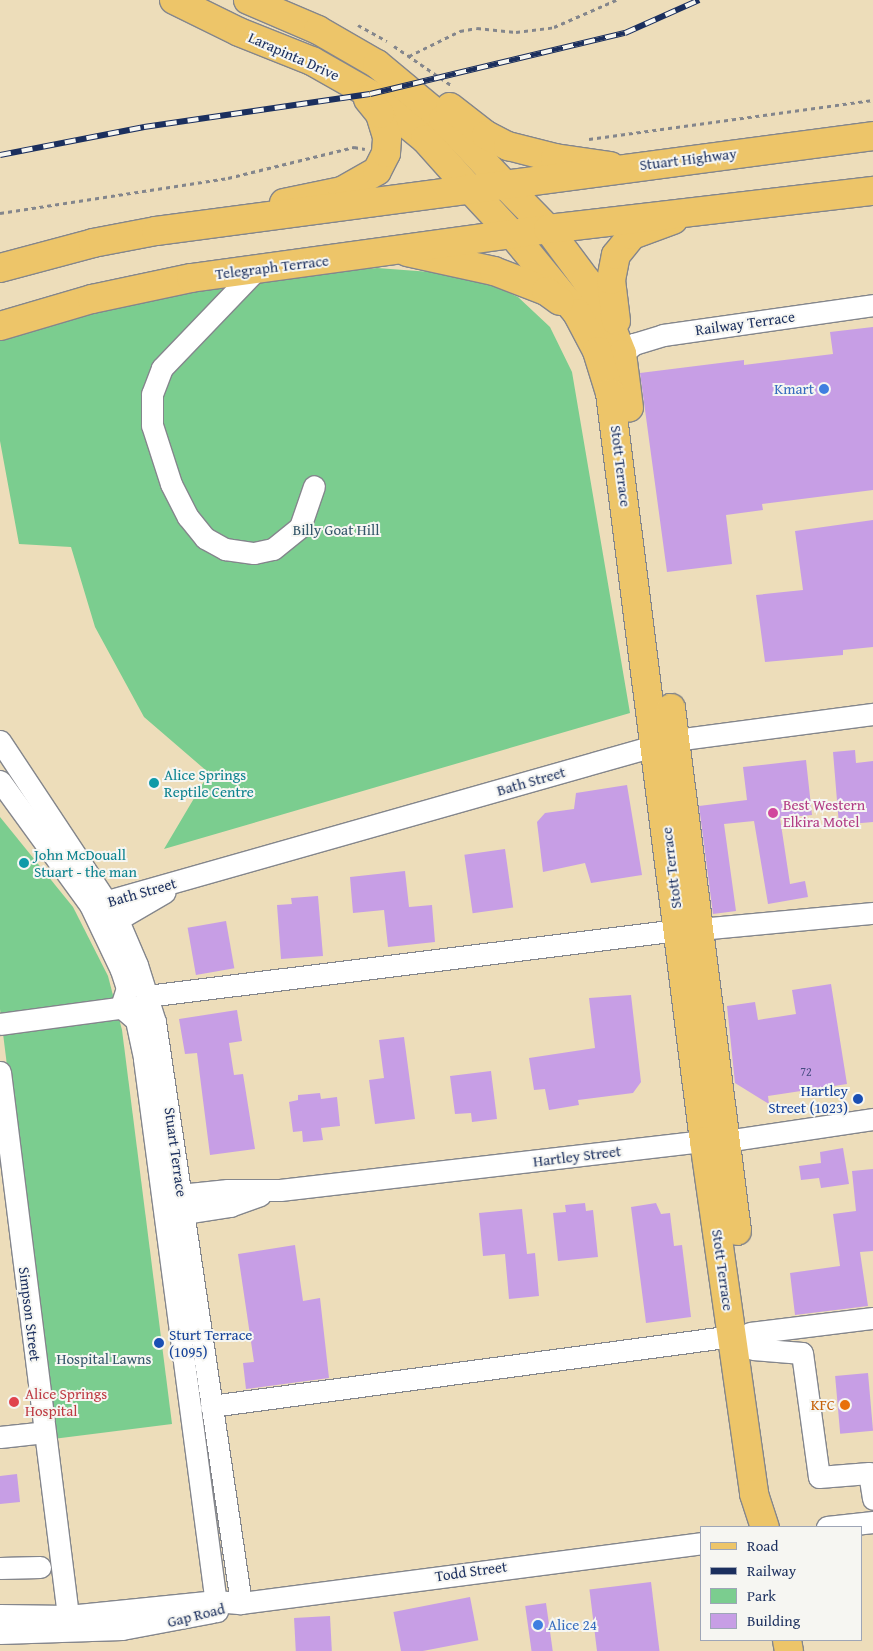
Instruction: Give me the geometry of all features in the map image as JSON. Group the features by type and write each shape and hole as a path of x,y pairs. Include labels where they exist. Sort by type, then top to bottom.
{"main road":[{"name":"Larapinta Drive","path":"174,0 339,75 402,119 513,235"},
{"name":"Larapinta Drive","path":"248,0 351,48 407,86 443,119 548,229"},
{"path":"351,48 373,53 400,69 486,135 508,146 590,165 625,166"},
{"path":"0,268 94,243 342,191 368,179 383,162 386,153 387,136 380,114 364,95 339,75"},
{"name":"Stuart Highway","path":"504,184 625,166 873,136"},
{"path":"156,231 504,184"},
{"path":"548,229 873,191"},
{"path":"622,354 612,302 611,280 616,255 632,235 701,212"},
{"name":"Telegraph Terrace","path":"0,326 146,286 258,268 401,252 548,229"},
{"name":"Stott Terrace","path":"548,229 586,280 622,354 714,1141 745,1339 754,1494 767,1526"},
{"name":"Stott Terrace","path":"513,235 577,313 597,352 615,420 666,743"},
{"path":"401,252 442,257 494,270 546,291 577,313"}],"street":[{"path":"258,268 162,368 152,394 152,425 171,484 188,517 205,538 225,549 254,553 273,549 300,527 314,486"},
{"name":"Railway Terrace","path":"622,354 634,344 663,335 873,304"},
{"name":"Bath Street","path":"104,914 137,890 194,878 666,743 873,714"},
{"name":"Stuart Terrace","path":"0,741 104,914 148,1000 160,1042 174,1205 216,1606"},
{"name":"Stuart Terrace","path":"0,780 104,914 126,988 122,1008 136,1020 174,1205 211,1406 240,1603"},
{"path":"0,1024 122,1008 148,1000 688,929 873,913"},
{"name":"Simpson Street","path":"0,1072 68,1616"},
{"name":"Hartley Street","path":"174,1205 280,1190 714,1141 873,1119"},
{"path":"211,1406 745,1339 873,1318"},
{"path":"745,1339 802,1353 820,1477 869,1472 873,1499"},
{"path":"0,1437 45,1432"},
{"path":"836,1526 873,1522"},
{"name":"Todd Street","path":"240,1603 700,1543"},
{"path":"0,1568 40,1567"},
{"name":"Gap Road","path":"0,1615 68,1616 240,1603"},
{"name":"Gap Road","path":"0,1633 122,1629 216,1606"}],"path":[{"path":"409,56 460,31 477,28 516,32 554,28 616,0"},
{"path":"579,140 873,100"},
{"path":"0,213 228,178 354,147 386,153"}],"green space":[{"name":"Billy Goat Hill","path":"377,268 471,275 518,297 550,327 572,372 630,713 164,849 209,773 144,717 95,627 71,547 19,544 0,441 0,333 160,288"},
{"name":"Hospital Lawns","path":"0,817 73,907 108,976 122,1030 172,1424 53,1439 0,1009"}],"building":[{"path":"873,327 873,490 762,504 763,510 726,515 732,564 667,572 640,373 744,360 744,365 833,354 830,332"},
{"path":"873,520 873,647 843,650 843,655 765,662 756,595 803,590 795,531"},
{"path":"855,750 856,763 873,761 873,822 839,825 833,752"},
{"path":"806,760 812,815 780,818 790,884 805,881 808,897 768,904 754,821 724,824 736,911 713,914 699,806 747,800 743,767"},
{"path":"627,785 642,875 591,883 585,863 543,872 537,822 545,813 574,809 576,793"},
{"path":"505,849 513,907 473,913 464,855"},
{"path":"405,871 409,907 432,905 435,942 388,947 384,910 353,913 350,877"},
{"path":"318,896 323,956 281,959 277,905 292,904 291,898"},
{"path":"226,921 234,968 196,975 188,928"},
{"path":"831,984 847,1084 768,1096 769,1104 735,1083 727,1006 755,1002 758,1020 796,1014 792,990"},
{"path":"631,995 641,1082 633,1093 578,1100 579,1105 549,1110 545,1089 534,1090 529,1058 595,1048 589,998"},
{"path":"237,1010 242,1041 229,1043 234,1075 243,1074 255,1149 210,1155 197,1053 185,1054 179,1019"},
{"path":"404,1037 415,1119 375,1124 369,1080 384,1078 379,1040"},
{"path":"491,1071 497,1119 472,1122 471,1113 455,1114 450,1076"},
{"path":"320,1093 321,1099 337,1097 340,1126 321,1128 323,1140 303,1142 302,1131 293,1132 289,1102 298,1100 298,1095"},
{"path":"843,1148 849,1184 821,1188 819,1178 801,1180 799,1166 821,1163 820,1152"},
{"path":"873,1169 873,1251 860,1252 868,1306 795,1315 790,1273 840,1266 833,1214 856,1211 852,1171"},
{"path":"585,1203 586,1211 593,1210 598,1257 558,1261 553,1213 566,1212 565,1205"},
{"path":"656,1203 661,1214 670,1213 674,1246 682,1245 691,1317 646,1323 631,1207"},
{"path":"522,1209 527,1254 535,1253 539,1296 509,1299 505,1254 483,1256 479,1213"},
{"path":"295,1245 303,1301 320,1298 329,1378 246,1389 243,1363 254,1362 238,1254"},
{"path":"868,1373 873,1431 840,1434 835,1376"},
{"path":"17,1474 20,1502 0,1504 0,1476"},
{"path":"651,1582 659,1651 597,1651 589,1590"},
{"path":"470,1597 478,1640 423,1651 401,1651 393,1612"},
{"name":"Alice 24","path":"546,1603 553,1651 532,1651 525,1606"},
{"path":"330,1616 332,1651 296,1651 294,1618"}],"railway":[{"path":"0,155 144,127 370,94 625,33 699,0"}],"place":[{"name":"Kmart","path":"824,389"},
{"name":"Alice Springs Reptile Centre","path":"154,783"},
{"name":"Best Western Elkira Motel","path":"773,813"},
{"name":"John McDouall Stuart - the man","path":"24,863"},
{"name":"Hartley Street (1023)","path":"858,1099"},
{"name":"Sturt Terrace (1095)","path":"159,1343"},
{"name":"Alice Springs Hospital","path":"14,1402"},
{"name":"KFC","path":"845,1405"},
{"name":"Alice 24","path":"538,1625"}]}
